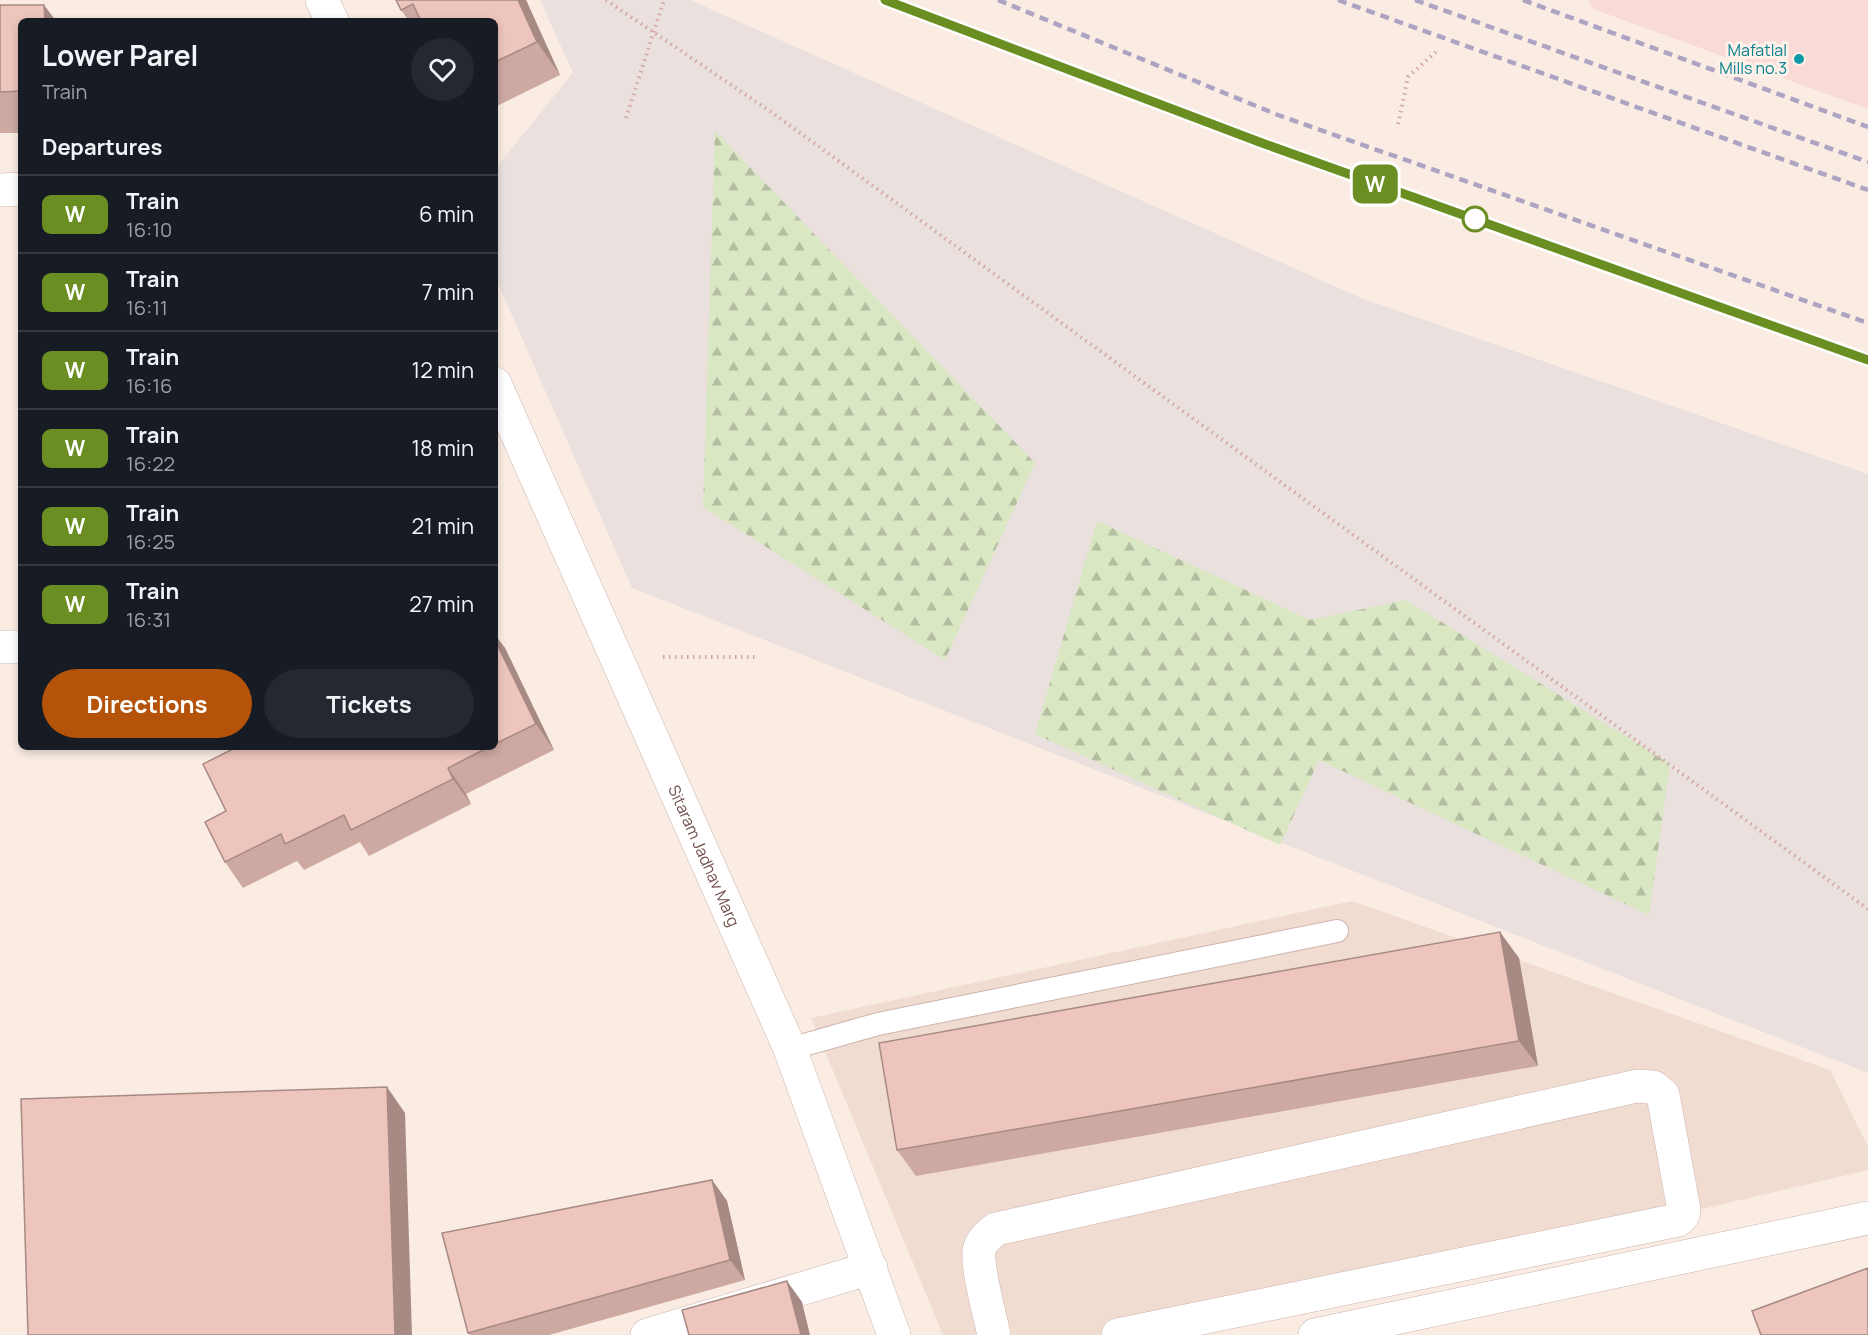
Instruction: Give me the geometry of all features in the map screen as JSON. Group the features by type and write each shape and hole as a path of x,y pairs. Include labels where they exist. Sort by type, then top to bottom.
{"street":[{"path":"322,0 331,18"},
{"path":"0,190 18,189"},
{"name":"Sitaram Jadhav Marg","path":"498,391 790,1049 872,1268 894,1335"},
{"path":"0,647 18,647"},
{"path":"994,1335 979,1249 985,1237 996,1229 1637,1086 1653,1087 1663,1095 1684,1210 1678,1220 1118,1335"},
{"path":"1315,1335 1868,1218"},
{"path":"1660,1225 1666,1261"},
{"path":"1536,1249 1542,1287"},
{"path":"647,1335 872,1268"}],"lane":[{"path":"790,1049 878,1024 1337,932"}],"path":[{"path":"606,0 793,128 1868,909"},
{"path":"626,118 664,0"},
{"path":"1398,124 1408,77 1436,52"},
{"path":"617,657 758,657"}],"shaded area":[{"path":"540,0 690,0 1361,298 1868,474 1868,1073 632,588 498,284 498,165 573,73"},
{"name":"Mafatlal Mills no.3","path":"1589,0 1868,0 1868,109 1593,9"},
{"path":"1352,901 1830,1070 1868,1147 1868,1170 1166,1335 943,1335 811,1018"}],"green space":[{"path":"715,131 1035,463 945,660 703,507"},
{"path":"1097,521 1310,620 1406,600 1670,764 1649,915 1319,760 1280,845 1035,734"}],"building":[{"path":"396,0 518,0 537,42 498,61 498,18 420,18 413,4 401,10"},
{"path":"0,5 44,5 45,18 18,18 18,91 0,92"},
{"path":"498,646 536,724 498,743"},
{"path":"231,750 483,750 448,768 453,779 351,830 344,815 285,844 281,834 225,862 205,822 226,811 203,764"},
{"path":"1500,932 1519,1041 897,1150 879,1043"},
{"path":"387,1087 395,1335 28,1335 21,1099"},
{"path":"712,1180 730,1260 468,1333 442,1233"},
{"path":"1868,1268 1868,1335 1761,1335 1752,1311"},
{"path":"787,1281 801,1335 689,1335 682,1310"}],"railway":[{"path":"885,0 1262,143 1868,360"},
{"path":"998,0 1278,115 1868,323"},
{"path":"1338,0 1868,190"},
{"path":"1415,0 1868,162"},
{"path":"1523,0 1868,127"}],"train":[{"name":"W","path":"885,0 1262,143 1868,360"}],"place":[{"name":"Mafatlal Mills no.3","path":"1799,59"}]}
